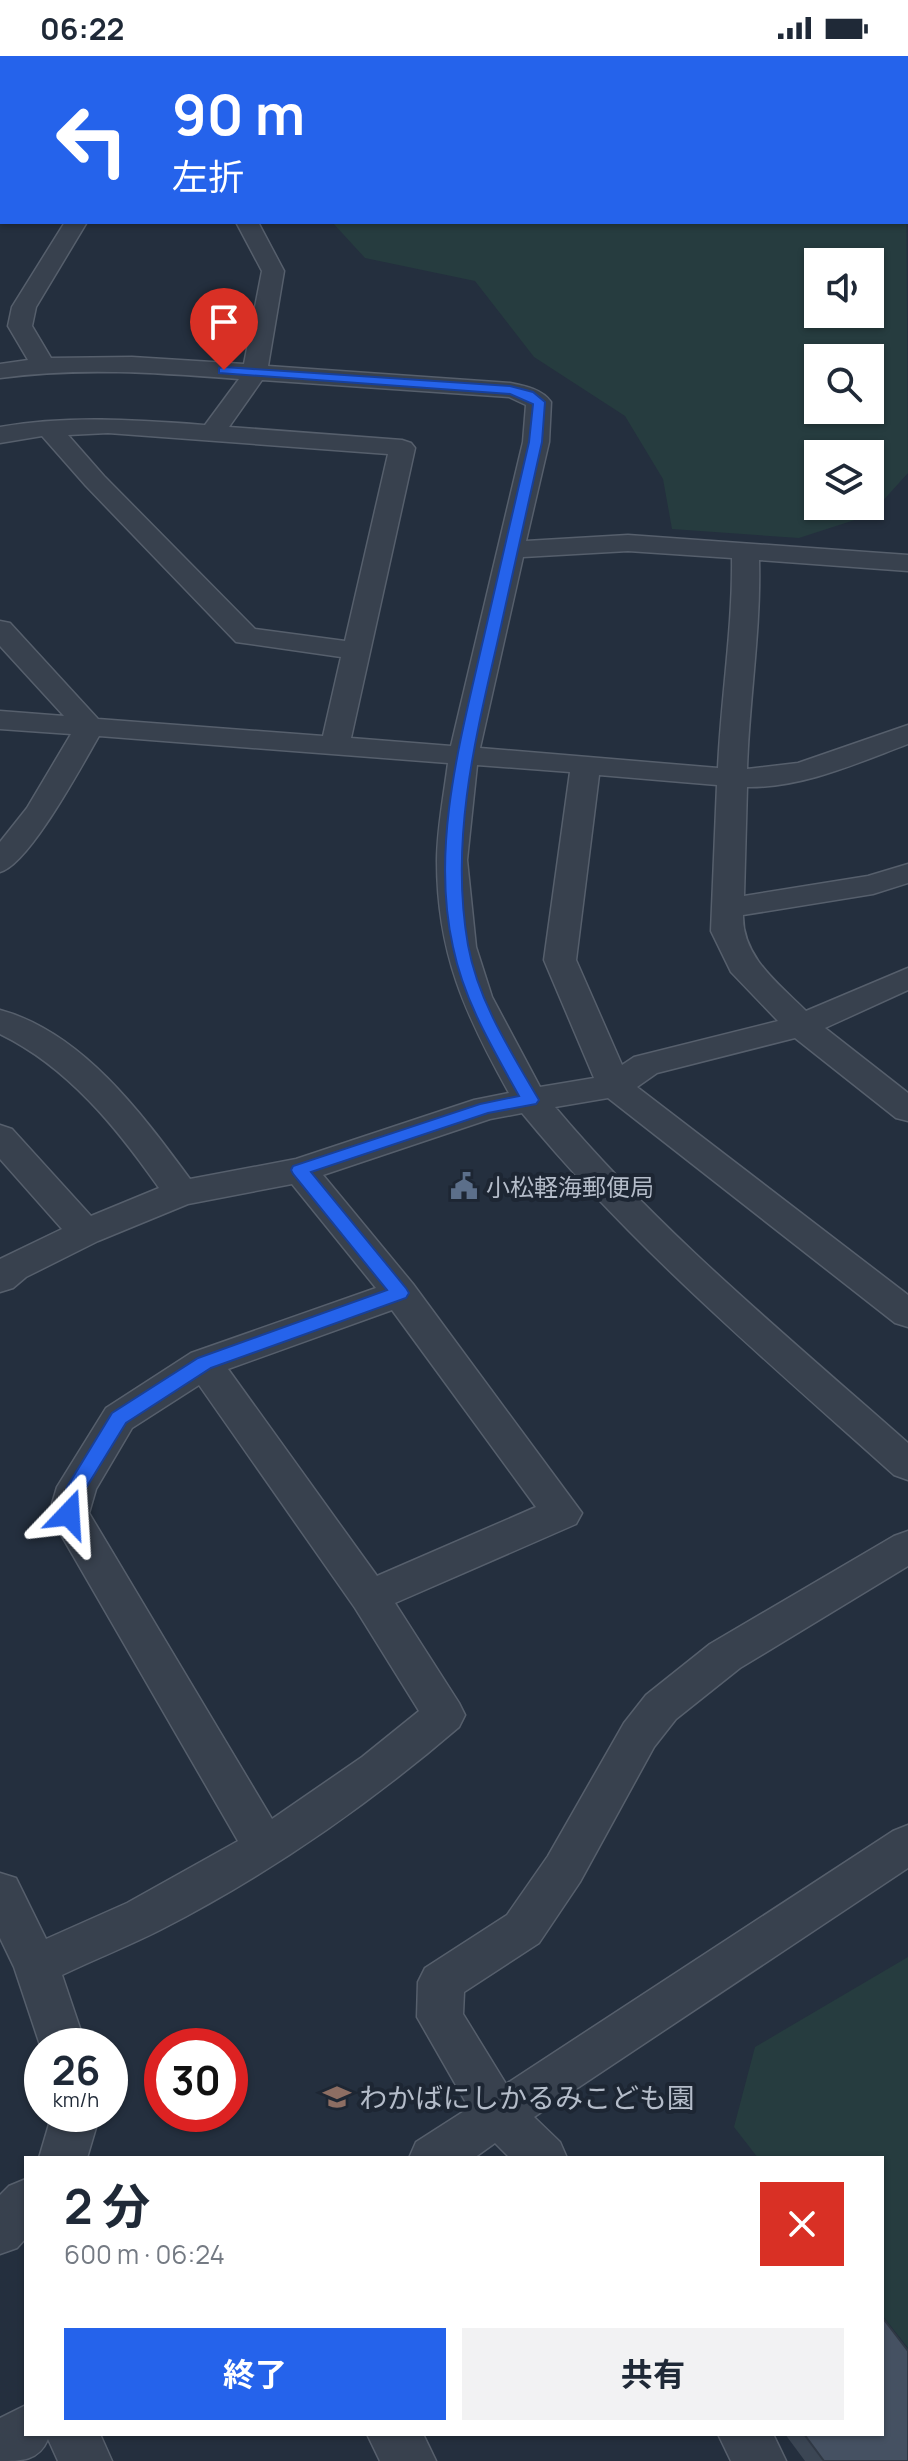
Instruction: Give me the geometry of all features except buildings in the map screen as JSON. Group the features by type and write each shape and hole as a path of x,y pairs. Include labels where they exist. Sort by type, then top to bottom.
{"street":[{"path":"43,365 20,326 24,307 75,224"},
{"path":"211,434 255,373 273,271 248,224"},
{"path":"0,371 43,365 132,364 510,390 539,402 536,442 464,754 452,860 460,947 476,997 530,1100 585,1166 676,1254 908,1465"},
{"path":"0,435 49,428 108,425 402,448 335,745"},
{"path":"49,428 95,481 246,636 358,651"},
{"path":"512,550 628,543 745,553 907,554"},
{"path":"745,553 746,590 735,704 727,931 742,965 801,1026 908,1110"},
{"path":"0,629 90,727"},
{"path":"0,720 586,764 694,773 732,780 765,779 799,773 908,734"},
{"path":"0,863 40,811 90,727"},
{"path":"586,764 560,960 614,1086 908,1314"},
{"path":"728,908 873,885 908,873"},
{"path":"4,1270 85,1232 181,1193 300,1170 486,1108 614,1086 646,1065 801,1026 908,978"},
{"path":"0,1021 18,1028 83,1075 149,1147 181,1193"},
{"path":"0,1137 85,1232"},
{"path":"300,1170 400,1293 562,1513 369,1597"},
{"path":"266,1848 69,1514 77,1487 119,1418 204,1363 400,1293"},
{"path":"36,1965 156,1910 266,1848 406,1749 444,1715 369,1597 204,1363"},
{"path":"541,2156 498,2114 440,2017 441,1982 523,1929 564,1869 639,1735 661,1707 725,1656 908,1547"},
{"path":"436,2156 908,1844"},
{"path":"0,1892 36,1965 57,2028"},
{"path":"64,2156 71,2132"},
{"path":"0,2231 24,2204"},
{"path":"0,2448 24,2432"},
{"path":"73,2436 86,2461"},
{"path":"394,2436 410,2461"},
{"path":"745,2436 760,2461"}],"green space":[{"path":"334,224 906,224 908,473 884,500 884,440 804,440 804,520 855,520 799,538 672,529 663,479 625,416 534,357 475,281 365,258"},
{"path":"908,1957 908,2348 884,2318 884,2156 756,2156 734,2127 755,2047"}],"place":[{"name":"小松軽海郵便局","path":"464,1186"},
{"name":"わかばにしかるみこども園","path":"337,2097"}],"route":[{"path":"69,1514 77,1487 119,1418 204,1363 400,1293 300,1170 486,1108 530,1100 476,997 460,947 452,860 464,754 536,442 539,402 510,390 224,370"}]}
